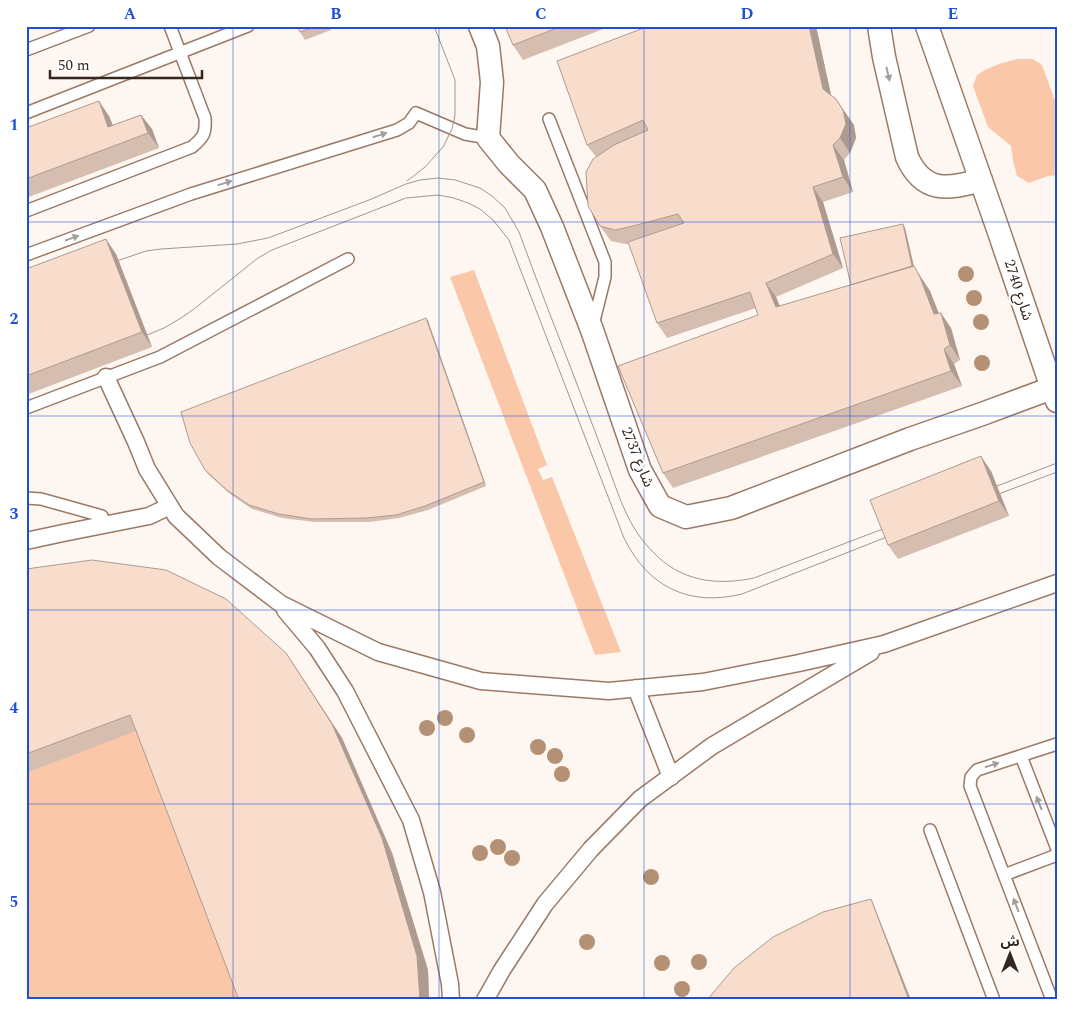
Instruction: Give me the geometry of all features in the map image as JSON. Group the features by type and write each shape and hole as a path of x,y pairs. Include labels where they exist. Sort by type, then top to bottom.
{"street":[{"path":"480,26 488,46 492,82 488,138"},
{"path":"879,26 890,84 911,167 927,183 937,186 948,188 960,187 981,180"},
{"name":"شارع 2740","path":"927,26 1054,394"},
{"name":"شارع 2737","path":"488,138 509,164 535,190 552,227 592,330 640,470 660,506 686,517 731,508 910,438 982,414 1054,394"},
{"path":"106,377 147,469 176,516 219,557 281,604 378,652 481,681 609,691 703,682 884,644 1057,583"},
{"path":"26,541 149,516 170,506"},
{"path":"281,604 317,648 344,691 411,820 432,892 450,984 451,1000"},
{"path":"486,1000 502,970 545,904 591,849 640,799 712,746 884,644"},
{"path":"636,688 671,776"}],"lane":[{"path":"26,50 89,26"},
{"path":"26,211 192,146 202,139 206,129 205,118 170,26"},
{"path":"26,113 248,26"},
{"path":"26,255 191,194 397,130 409,123 416,113 465,134 488,138"},
{"path":"549,120 605,262 605,277 592,330"},
{"path":"26,408 160,357 348,259"},
{"path":"26,498 41,499 102,516"},
{"path":"1052,1000 970,786 971,776 976,770 1057,744"},
{"path":"1021,756 1057,849"},
{"path":"930,830 994,1000"},
{"path":"1004,875 1057,855"}],"shaded area":[{"path":"1017,59 1033,59 1042,65 1057,106 1057,175 1048,176 1029,183 1017,176 1011,146 988,127 973,86 977,75 985,70"},
{"path":"474,270 547,465 538,469 543,480 552,477 621,652 595,655 450,277"},
{"path":"26,586 236,614 296,668 342,738 392,853 428,970 429,1000 26,1000"}],"building":[{"path":"297,26 316,26 300,32"},
{"path":"505,26 562,26 513,45"},
{"path":"649,26 809,26 823,89 836,99 843,110 846,124 840,138 833,145 843,177 813,187 833,254 766,283 776,307 914,266 934,314 941,313 950,345 944,349 951,371 663,473 618,366 758,315 750,292 657,323 628,242 684,223 678,214 615,230 600,226 588,206 586,172 593,159 614,145 648,130 643,120 587,145 557,61"},
{"path":"99,101 108,127 141,115 148,133 26,179 26,128"},
{"path":"903,224 912,266 851,285 840,238"},
{"path":"106,239 142,332 26,376 26,269"},
{"path":"426,318 484,482 425,506 396,515 366,518 312,519 279,514 249,505 227,490 205,470 190,443 181,412"},
{"path":"981,456 999,501 888,545 870,500"},
{"path":"92,560 166,570 226,599 286,653 332,724 382,838 417,956 420,1000 239,1000 130,715 26,754 26,569"},
{"path":"871,899 909,1000 707,1000 734,968 773,937 823,912"}],"tram line":[{"path":"407,181 425,167 443,147 452,129 455,115 455,80 434,26"},
{"path":"105,265 146,251 237,244 268,238 420,180 438,178 455,180 480,188 505,208 519,232 624,507 633,526 645,544 664,562 687,575 699,579 726,581 754,578 896,524"},
{"path":"135,340 164,328 181,318 258,258 272,250 406,198 438,195 454,198 480,209 493,220 509,240 624,538 645,569 658,581 688,595 705,598 742,594 897,533"},
{"path":"984,491 1057,463"},
{"path":"988,498 1057,472"}]}
